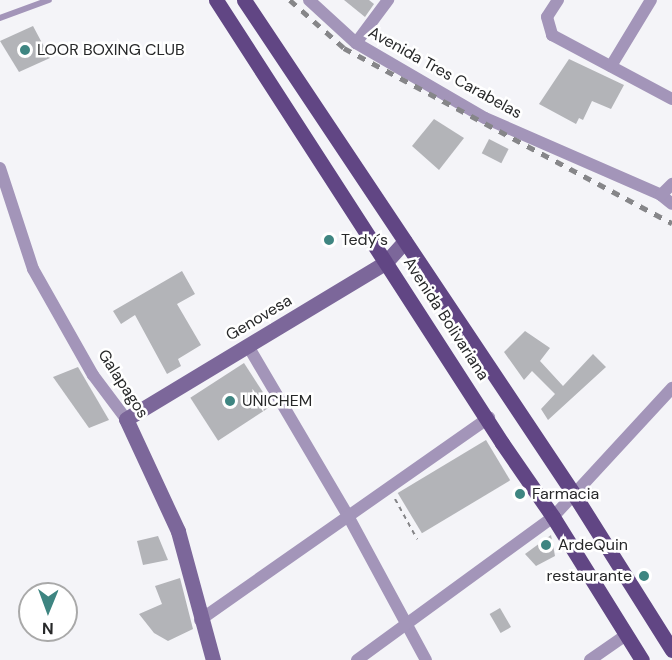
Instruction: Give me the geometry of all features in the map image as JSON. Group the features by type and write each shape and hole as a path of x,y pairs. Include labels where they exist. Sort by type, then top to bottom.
{"main road":[{"name":"Avenida Bolivariana","path":"216,0 489,418 502,443 553,517 642,660"},
{"name":"Avenida Bolivariana","path":"244,0 575,496 672,650"}],"street":[{"name":"Avenida Tres Carabelas","path":"309,0 356,43 485,118 661,195 672,204"},
{"path":"356,43 388,0"},
{"path":"558,0 547,17 552,35 672,99"},
{"path":"611,66 651,0"},
{"name":"Galapagos","path":"0,168 33,269 93,375 126,419 178,531 200,620 213,660"},
{"path":"661,195 672,184"},
{"name":"Genovesa","path":"126,419 386,262 405,241"},
{"path":"248,346 347,514 405,625 426,660"},
{"path":"357,660 553,517 575,496 672,388"},
{"path":"200,620 347,514 489,418"},
{"path":"590,660 626,635"}],"lane":[{"path":"0,18 49,0"}],"path":[{"path":"388,488 417,539"}],"building":[{"path":"344,0 369,0 374,4 365,17"},
{"name":"LOOR BOXING CLUB","path":"33,26 50,58 19,72 0,41"},
{"path":"569,59 624,85 611,109 592,101 583,120 579,118 576,124 539,104"},
{"path":"434,119 464,138 439,170 412,146"},
{"path":"489,139 509,149 501,163 482,153"},
{"path":"182,271 195,294 177,304 201,345 178,359 181,366 167,374 135,315 121,324 113,311"},
{"path":"525,331 550,348 540,361 563,386 593,354 606,367 548,420 541,409 555,394 532,371 524,380 504,352"},
{"name":"UNICHEM","path":"244,363 272,406 218,441 190,398"},
{"path":"78,367 109,420 89,428 53,377"},
{"path":"486,440 510,480 422,533 398,493"},
{"name":"ArdeQuin","path":"551,535 555,556 536,566 525,554"},
{"path":"158,536 168,560 143,565 137,541"},
{"path":"180,578 193,629 168,641 154,633 139,614 162,604 155,586"},
{"path":"500,608 511,627 501,633 490,614"}],"railway":[{"path":"290,0 344,48 672,223"}],"place":[{"name":"LOOR BOXING CLUB","path":"25,50"},
{"name":"Tedy´s","path":"329,240"},
{"name":"UNICHEM","path":"230,401"},
{"name":"Farmacia","path":"520,494"},
{"name":"ArdeQuin","path":"546,545"},
{"name":"restaurante","path":"644,576"}]}
